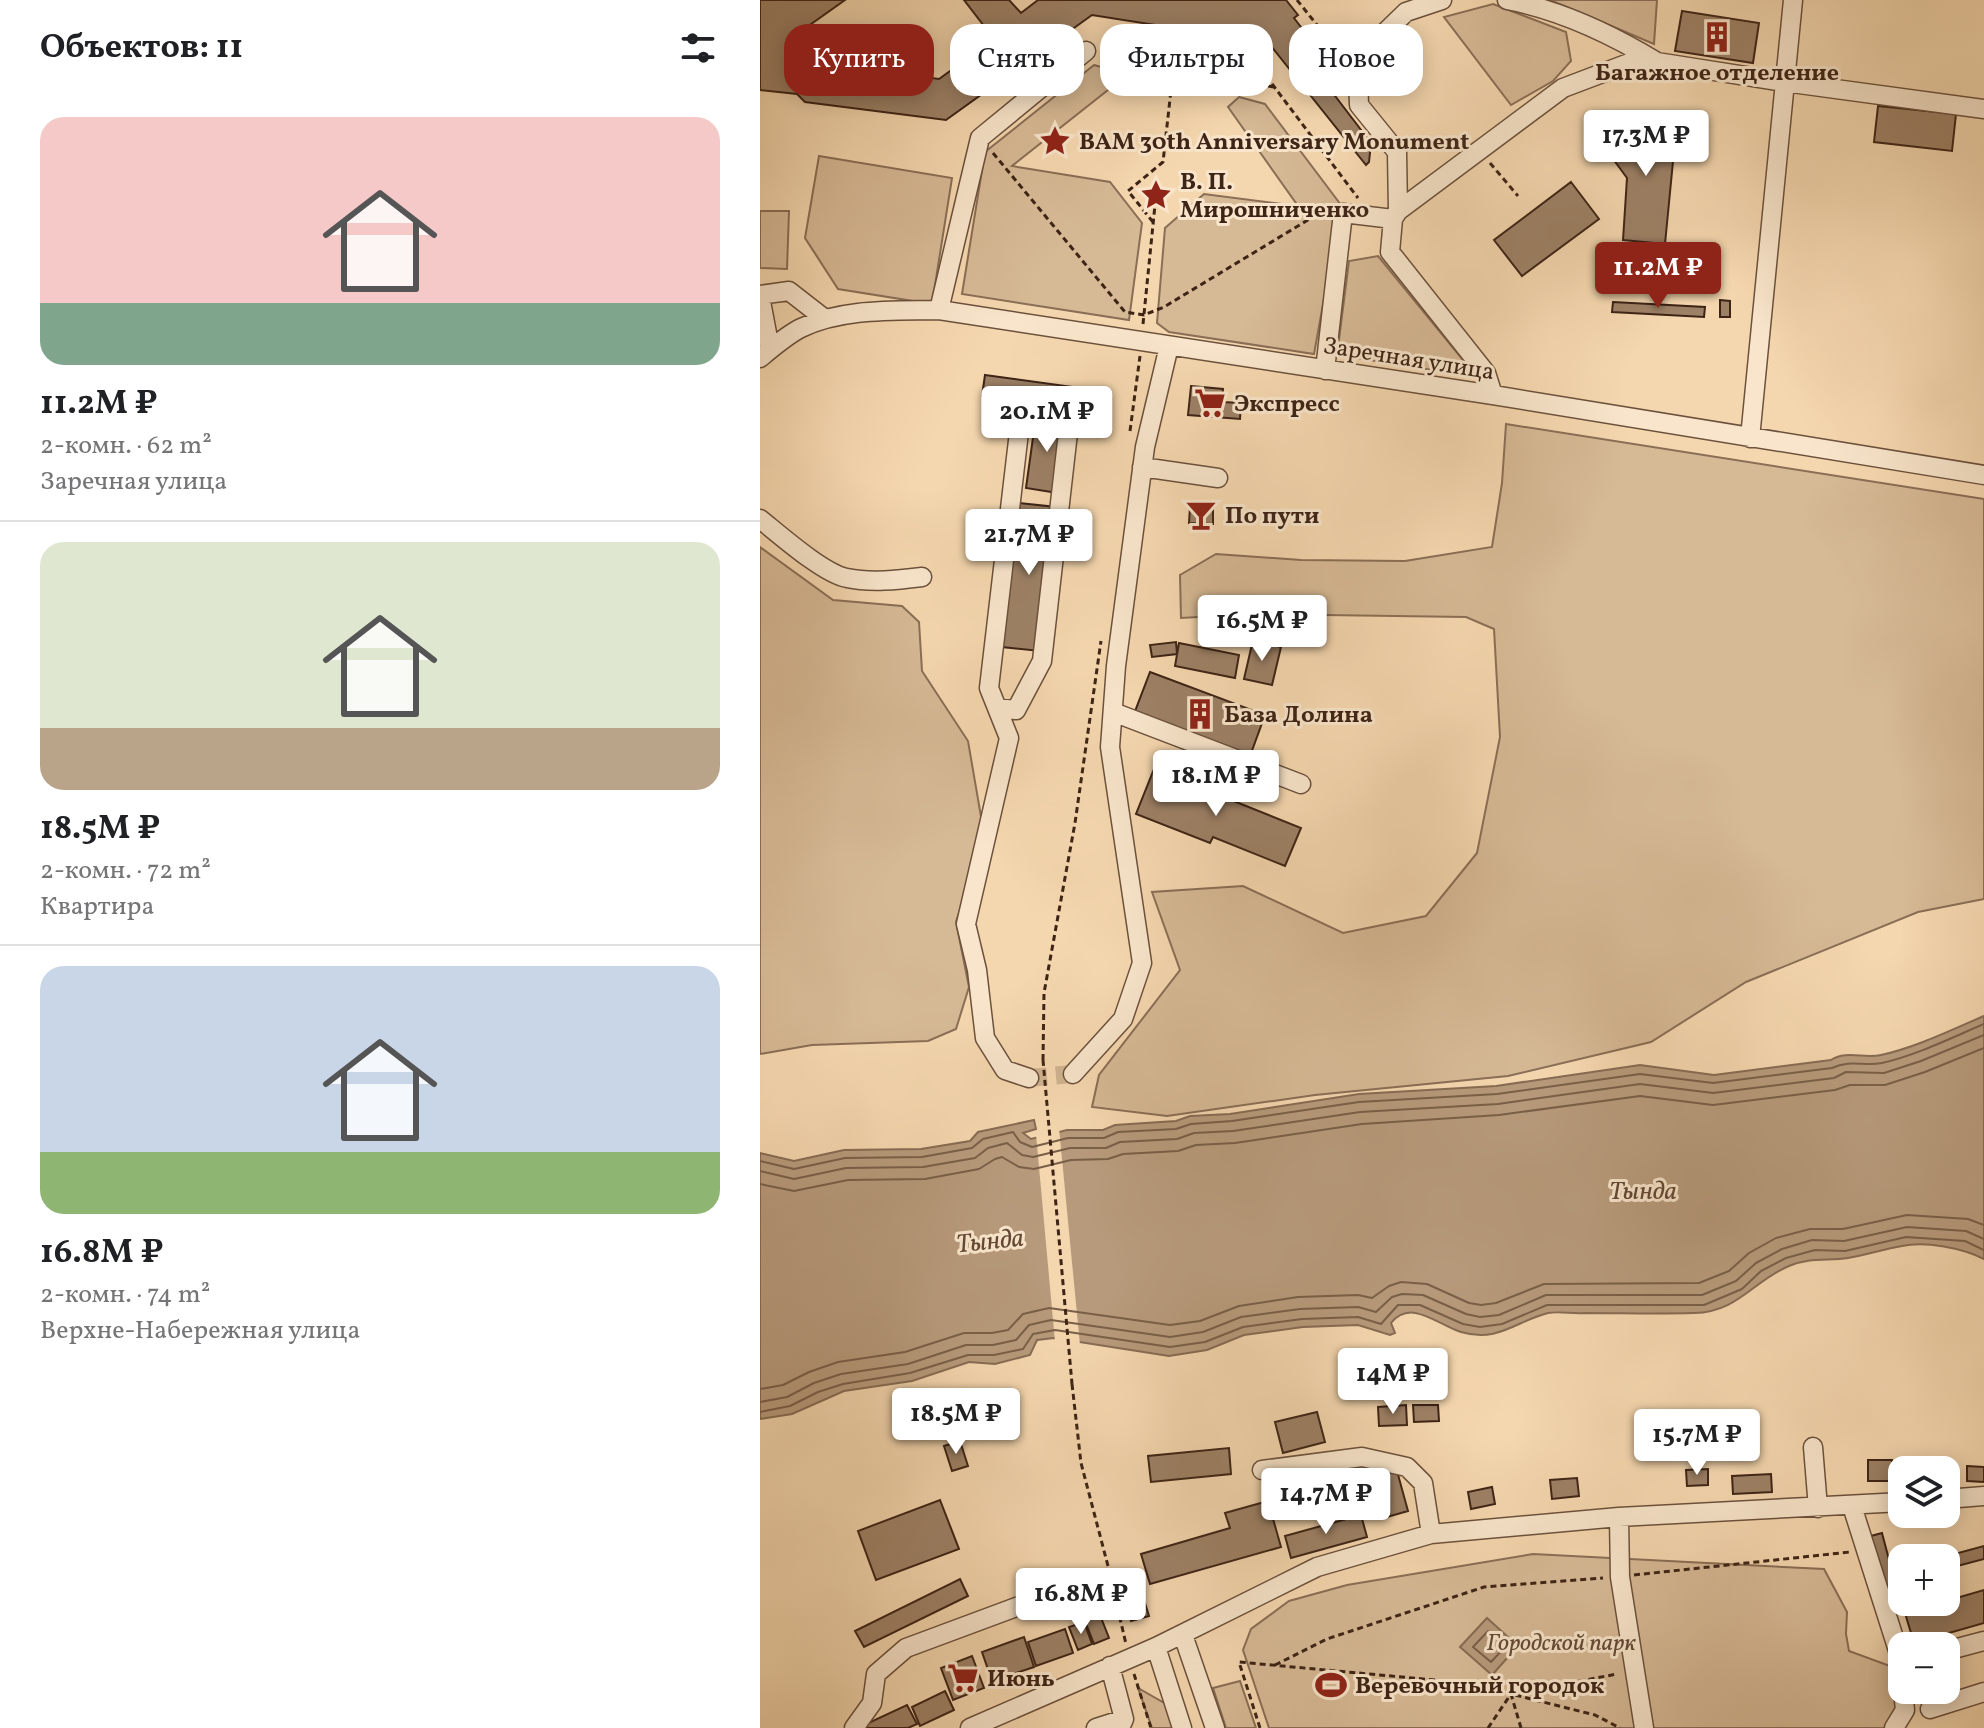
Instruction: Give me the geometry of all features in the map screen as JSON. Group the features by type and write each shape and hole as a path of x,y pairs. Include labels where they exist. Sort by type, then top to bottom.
{"street":[{"path":"1394,24 1406,12 1442,0"},
{"path":"1507,0 1537,6 1624,41 1657,62"},
{"path":"1750,438 1793,0"},
{"path":"1325,370 1343,213 1396,215 1563,88 1629,63 1657,62 1984,109"},
{"path":"939,310 980,138 1032,96"},
{"path":"1359,96 1359,105 1397,152 1396,215 1390,252 1486,373 1493,395"},
{"path":"765,354 760,296 789,291 825,319"},
{"name":"Заречная улица","path":"765,354 799,329 825,319 881,311 939,310 1493,395 1984,475"},
{"path":"1073,1074 1123,1019 1142,963 1110,747 1116,666 1142,467 1169,346"},
{"path":"997,708 1016,710 1042,661 1069,424 1021,415 989,688 997,708 1009,738 966,924 977,970 985,1038 1005,1070 1029,1078"},
{"path":"1142,467 1218,478"},
{"path":"760,519 819,564 845,578 898,581 922,577"},
{"path":"1113,712 1301,784"},
{"path":"1813,1447 1818,1508"},
{"path":"1262,1470 1362,1457 1407,1467 1423,1483 1431,1534"},
{"path":"1960,1498 1984,1496"},
{"path":"970,1728 1183,1635 1317,1567 1431,1534 1619,1517 1888,1503"},
{"path":"1852,1506 1890,1632"},
{"path":"1619,1517 1620,1577 1644,1728"},
{"path":"854,1728 872,1703 876,1674 906,1648 1070,1587 1112,1581"},
{"path":"1183,1635 1215,1728"},
{"path":"1960,1647 1984,1641"},
{"path":"1156,1647 1182,1728"},
{"path":"1096,1728 1122,1723 1110,1666"},
{"path":"1172,1697 1202,1688"},
{"path":"1930,1709 1984,1692"},
{"path":"1894,1728 1905,1710 1904,1704"}],"path":[{"path":"1297,0 1317,24"},
{"path":"1274,87 1358,198"},
{"path":"1153,222 1128,191 1163,162 1170,96"},
{"path":"980,138 1125,312 1144,315"},
{"path":"1129,435 1142,342 1156,195"},
{"path":"1101,637 1075,823 1044,993 1043,1060 1081,1463 1129,1659 1151,1728"},
{"path":"1275,1665 1327,1639 1484,1587 1620,1577 1865,1551"},
{"path":"1260,1728 1239,1662 1467,1683 1595,1715 1620,1728"},
{"path":"1488,1728 1511,1694 1637,1671"},
{"path":"1511,1694 1521,1728"}],"green space":[{"path":"1550,0 1657,0 1654,44"},
{"path":"1493,4 1566,32 1571,61 1553,81 1511,105 1444,17"},
{"path":"1094,65 1100,67 1100,96 1012,166 1110,182 1142,223 1129,320 962,294 985,152 1055,96 1084,96 1084,73"},
{"path":"1239,97 1265,104 1341,205 1314,354 1169,332 1157,323 1165,228 1204,194 1298,206 1228,107"},
{"path":"819,156 952,178 932,304 838,289 805,238"},
{"path":"760,211 789,211 787,269 760,268"},
{"path":"1378,256 1477,377 1337,355 1349,261"},
{"path":"1506,424 1984,499 1984,899 1918,912 1746,982 1651,1042 1508,1076 1315,1095 1167,1116 1092,1107 1099,1075 1180,970 1152,892 1243,886 1343,933 1426,916 1477,853 1500,737 1494,629 1466,617 1252,614 1181,618 1180,575 1216,554 1301,560 1405,561 1492,547 1502,483"},
{"path":"760,547 833,600 902,606 919,622 922,671 968,741 984,834 956,922 969,987 956,1029 928,1041 812,1045 760,1054"},
{"name":"Городской парк","path":"1533,1554 1824,1569 1847,1612 1849,1651 1888,1665 1888,1704 1898,1704 1900,1715 1892,1728 1269,1728 1243,1650 1251,1629 1289,1601 1347,1585"},
{"path":"1240,1681 1256,1728 1226,1728 1213,1688"},
{"path":"1138,1688 1166,1704 1174,1728 1152,1728"}],"water":[{"name":"Тында","path":"1984,1016 1984,1259 1944,1246 1902,1246 1848,1258 1796,1263 1776,1272 1734,1302 1709,1311 1552,1312 1486,1335 1461,1332 1425,1316 1407,1313 1391,1323 1395,1333 1390,1335 1358,1325 1303,1327 1244,1335 1207,1350 1169,1356 1054,1338 1037,1340 1030,1355 995,1364 969,1362 912,1381 844,1391 792,1414 760,1419 760,1153 794,1161 844,1150 921,1149 970,1141 978,1132 1034,1120 1036,1129 1023,1133 1031,1139 1067,1130 1103,1130 1115,1125 1176,1121 1190,1116 1230,1114 1359,1094 1496,1086 1640,1065 1714,1075 1849,1055 1881,1055 1921,1043"},
{"path":"1487,1618 1518,1646 1492,1675 1460,1647"}],"pier":[{"path":"1059,1128 1080,1345 1055,1342 1036,1134"}],"building":[{"path":"760,0 845,0 811,24 784,24 784,93 760,90"},
{"path":"964,0 1009,0 1021,13 1038,0 1286,0 1298,15 1294,18 1299,24 1289,24 1289,69 1273,49 1273,24 1149,24 1092,15 1079,24 982,24"},
{"name":"Багажное отделение","path":"1682,11 1759,23 1753,63 1675,51"},
{"path":"950,71 950,96 979,96 946,120 805,102 799,96 934,96 934,78 939,79"},
{"path":"1311,96 1335,96 1371,143 1366,165"},
{"path":"1878,106 1956,114 1952,151 1874,142"},
{"path":"1660,119 1677,120 1665,244 1623,240 1627,178 1605,148 1630,126 1633,129 1640,123 1659,122"},
{"path":"1571,182 1599,219 1522,276 1494,240"},
{"path":"1720,300 1730,301 1730,317 1720,317"},
{"path":"1613,302 1705,307 1704,317 1612,312"},
{"path":"985,375 1095,390 1092,411 982,396"},
{"name":"Экспресс","path":"1191,386 1223,389 1222,402 1241,403 1240,419 1188,415"},
{"path":"1036,416 1068,421 1058,493 1026,488"},
{"path":"1019,503 1056,507 1040,651 1002,647"},
{"name":"По пути","path":"1190,506 1213,507 1213,524 1189,523"},
{"path":"1253,640 1281,647 1272,685 1244,679"},
{"path":"1176,642 1177,654 1152,657 1150,645"},
{"path":"1179,643 1239,655 1235,678 1175,666"},
{"name":"База Долина","path":"1150,672 1265,715 1250,756 1134,714"},
{"path":"1154,769 1301,828 1285,866 1213,837 1210,843 1136,814"},
{"path":"1406,1405 1407,1425 1379,1426 1378,1407"},
{"path":"1413,1405 1438,1405 1439,1421 1414,1422"},
{"path":"1652,1410 1684,1410 1684,1425 1652,1425"},
{"path":"1317,1412 1325,1442 1283,1453 1275,1422"},
{"path":"960,1441 968,1466 952,1471 944,1446"},
{"path":"1229,1448 1231,1474 1151,1482 1148,1456"},
{"path":"1868,1460 1888,1460 1888,1481 1868,1481"},
{"path":"1967,1466 1984,1467 1984,1482 1967,1481"},
{"path":"1349,1468 1354,1498 1283,1511 1277,1481"},
{"path":"1708,1469 1708,1485 1687,1486 1686,1470"},
{"path":"1397,1471 1408,1511 1387,1517 1376,1476"},
{"path":"1771,1474 1772,1492 1733,1494 1732,1476"},
{"path":"1577,1478 1579,1496 1552,1499 1550,1480"},
{"path":"1492,1487 1495,1504 1471,1509 1468,1492"},
{"path":"940,1500 959,1549 876,1580 858,1531"},
{"path":"1268,1501 1281,1547 1150,1584 1141,1554 1230,1528 1225,1513"},
{"path":"1361,1515 1367,1537 1291,1558 1285,1536"},
{"path":"1882,1533 1888,1556 1888,1585 1881,1587 1867,1537"},
{"path":"1984,1546 1984,1559 1960,1565 1960,1553"},
{"path":"960,1579 968,1596 864,1647 855,1631"},
{"path":"1984,1590 1984,1623 1952,1632 1911,1632 1906,1616 1960,1616 1960,1597"},
{"path":"1144,1600 1149,1616 1131,1621 1126,1606"},
{"path":"1100,1615 1109,1638 1094,1644 1085,1621"},
{"path":"1084,1622 1092,1644 1078,1650 1069,1627"},
{"path":"1065,1629 1073,1653 1036,1666 1028,1642"},
{"path":"1024,1637 1034,1667 992,1681 982,1652"},
{"name":"Июнь","path":"972,1656 984,1688 953,1700 941,1668"},
{"path":"945,1691 954,1710 920,1726 912,1707"},
{"path":"907,1705 917,1724 908,1728 865,1728 864,1725"}],"tunnel":[{"path":"1029,1078 1073,1074"}],"place":[{"name":"Багажное отделение","path":"1717,37"},
{"name":"BAM 30th Anniversary Monument","path":"1055,141"},
{"name":"В. П. Мирошниченко","path":"1156,195"},
{"name":"Экспресс","path":"1210,403"},
{"name":"По пути","path":"1201,515"},
{"name":"База Долина","path":"1200,714"},
{"name":"Июнь","path":"963,1678"},
{"name":"Веревочный городок","path":"1331,1685"}]}
